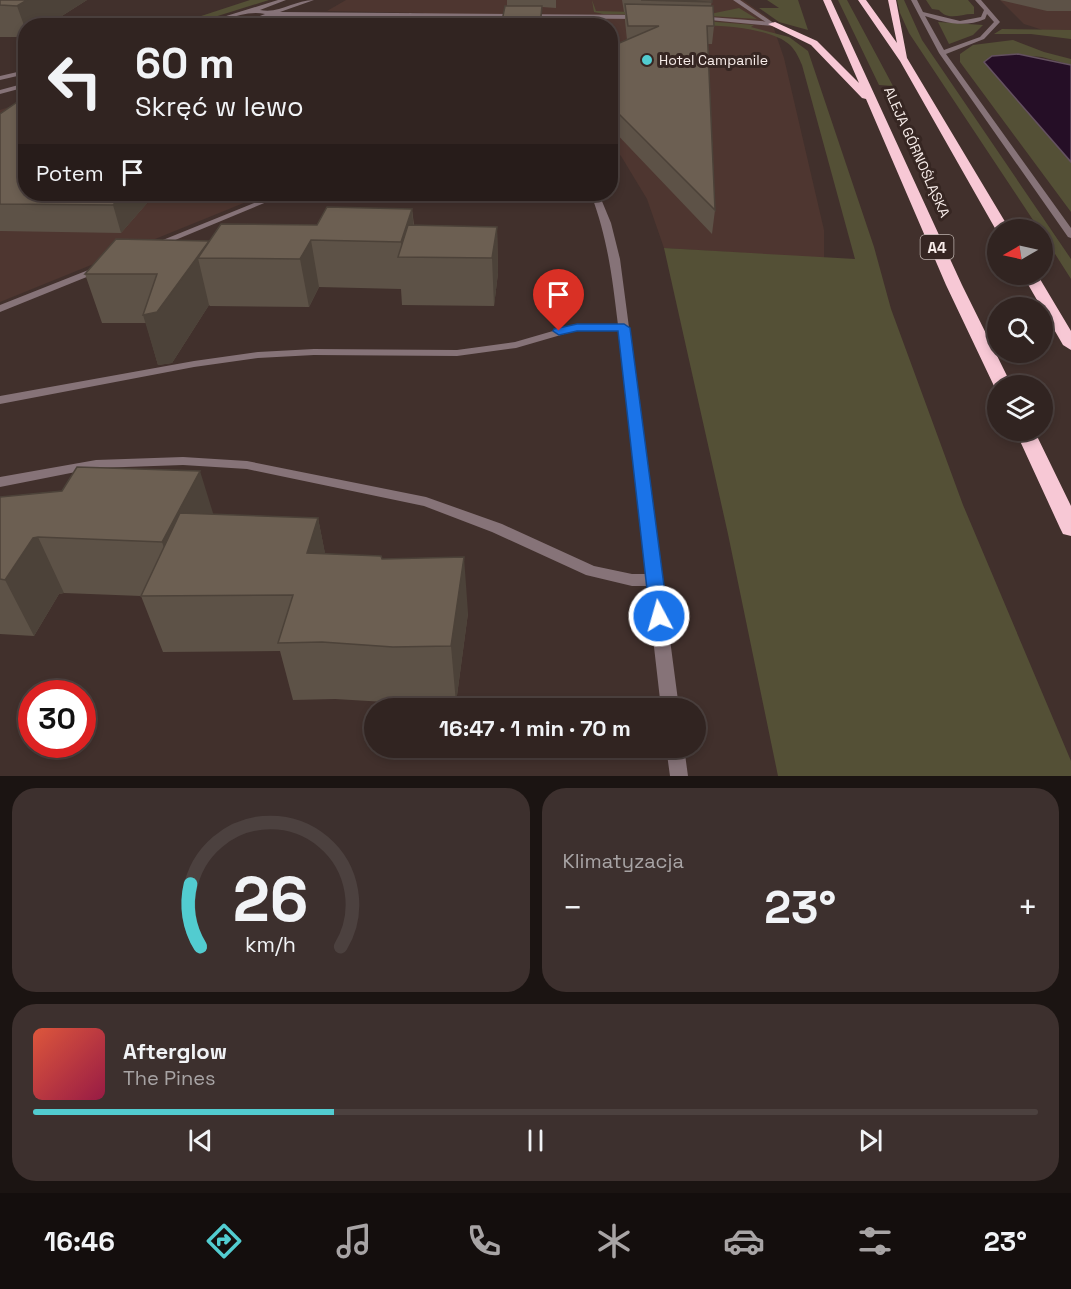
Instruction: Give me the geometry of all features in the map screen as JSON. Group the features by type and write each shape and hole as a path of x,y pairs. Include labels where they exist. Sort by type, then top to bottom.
{"highway":[{"name":"ALEJA GÓRNOŚLĄSKA","path":"827,0 954,285 998,375"},
{"name":"ALEJA GÓRNOŚLĄSKA","path":"862,0 905,61 997,219"},
{"path":"892,0 905,61"},
{"path":"772,24 814,43 876,106"},
{"path":"1036,285 1071,345"},
{"path":"1029,441 1071,528"}],"street":[{"path":"225,18 283,0"},
{"path":"260,18 311,0"},
{"path":"736,0 772,24"},
{"path":"914,0 942,53 1071,235"},
{"path":"942,53 982,38 997,22 978,0"},
{"path":"254,10 272,14 644,16"},
{"path":"921,13 944,20 973,21 983,18 986,11"},
{"path":"695,17 772,24"},
{"path":"0,78 18,74"},
{"path":"0,92 18,87"},
{"path":"141,251 265,201"},
{"path":"598,201 615,259 669,698"},
{"path":"0,309 111,264"},
{"path":"0,400 194,364 258,355 314,352 457,353 516,345 577,327 624,328"},
{"path":"0,483 96,464 183,461 247,465 426,502 497,528 591,571 632,580 655,580"},
{"path":"677,758 679,776"}],"shaded area":[{"path":"250,0 269,0 211,18 195,18"},
{"path":"346,0 743,0 771,20 784,58 824,230 824,258 664,248 647,199 618,153 618,18 430,18 423,13 327,11"},
{"path":"592,0 596,11 710,14 739,8 757,19 603,14 594,12"},
{"path":"767,0 798,0 808,30 779,22 759,8 779,8"},
{"path":"838,0 847,0 893,86 879,85"},
{"path":"897,0 904,0 922,40 1044,219 1032,219 909,33"},
{"path":"926,0 968,0 974,7 974,14 947,16 939,10 932,9"},
{"path":"1000,0 1071,0 1071,39 1024,24"},
{"path":"692,20 754,25 751,27 789,37 808,51 874,247 891,309 963,505 1071,761 1071,776 778,776 728,534 664,248 855,259 802,65 794,50 778,38 763,32 724,26 652,24"},
{"path":"938,22 983,25 973,35 949,44"},
{"path":"1002,29 1071,30 1071,39 1031,34 994,34"},
{"path":"1013,40 1071,59 1071,65 1042,57 1007,54 1030,115 1071,162 1071,212 960,62 960,54 973,45"},
{"path":"1018,54 1071,65 1071,162 984,62 992,56"},
{"path":"15,105 18,129 18,201 249,201 0,302 0,110"},
{"path":"1053,233 1071,259 1071,279 1053,251"}],"building":[{"path":"0,0 27,0 17,6 0,5"},
{"path":"641,0 712,0 712,2"},
{"path":"625,4 713,6 714,26 707,26 715,210 618,113 618,44 659,26 628,26"},
{"path":"505,6 542,6 541,18 503,18"},
{"path":"18,102 18,201 117,201 113,205 0,204 0,114"},
{"path":"327,207 412,209 401,242 311,240 300,259 198,258 221,224 317,225"},
{"path":"408,225 497,227 492,258 398,257"},
{"path":"116,239 209,241 157,312 143,315 157,274 85,274"},
{"path":"77,467 200,471 162,542 33,538 5,580 0,579 0,497 62,491"},
{"path":"180,513 318,518 307,553 381,556 382,559 464,557 451,646 393,647 322,642 278,643 293,595 141,596"}],"place":[{"name":"Hotel Campanile","path":"647,60"}],"route":[{"path":"559,331 577,327 624,328 659,616"}]}
